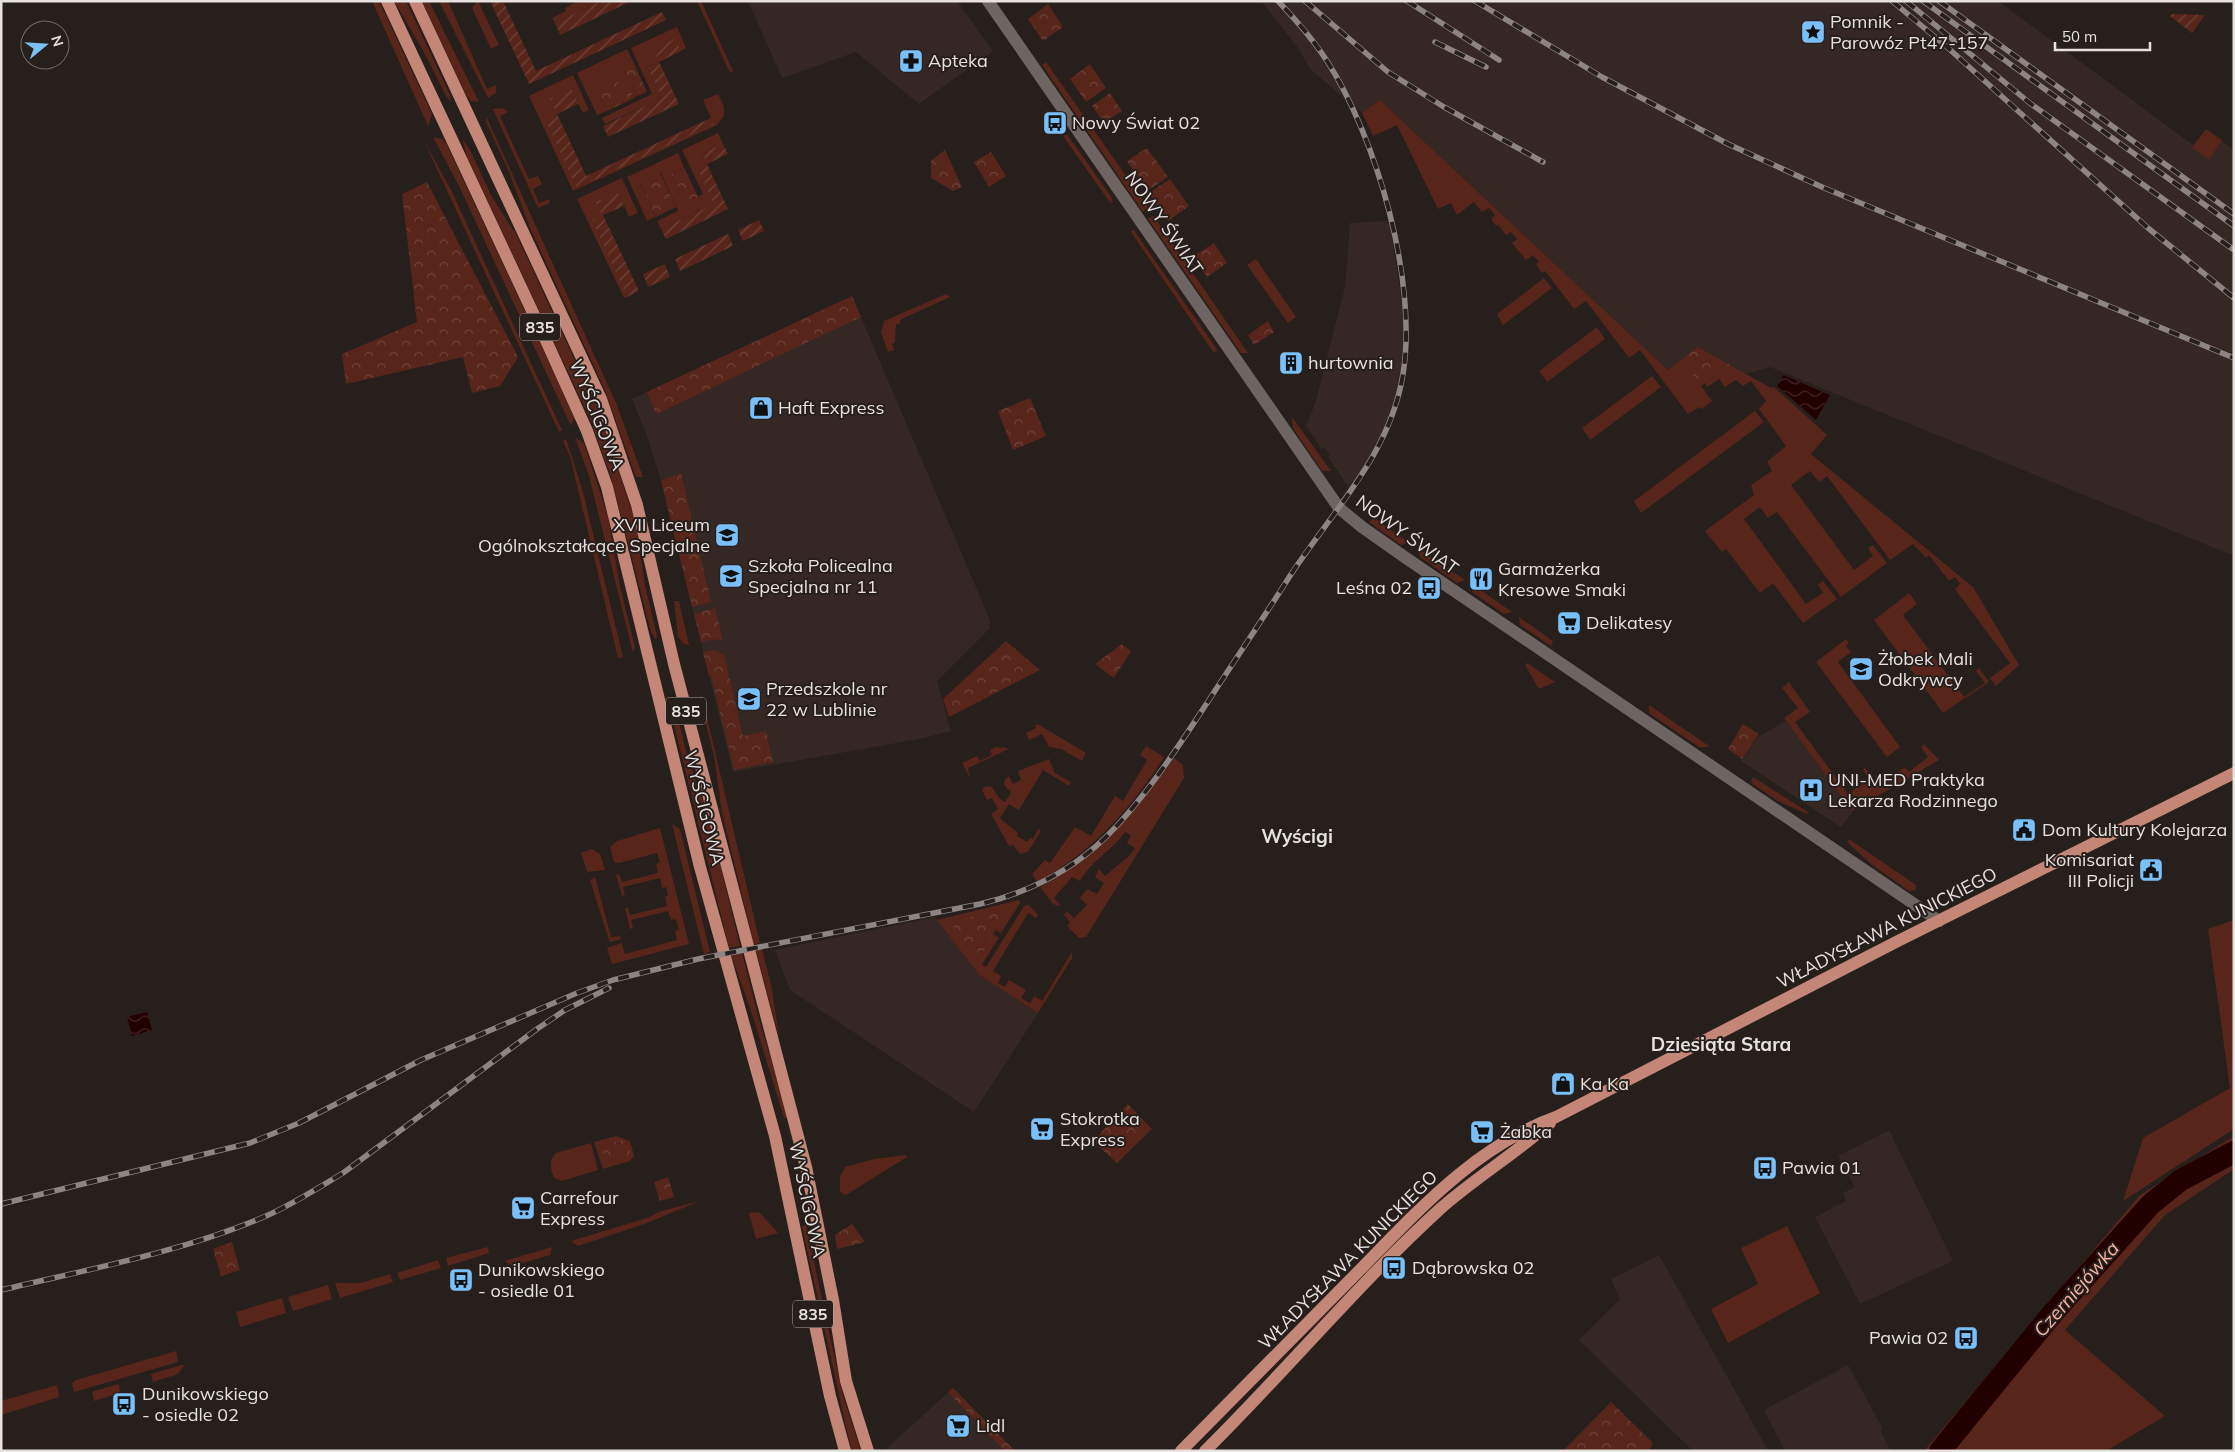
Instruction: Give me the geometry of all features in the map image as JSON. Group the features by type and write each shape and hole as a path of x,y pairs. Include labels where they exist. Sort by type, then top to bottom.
{"main road":[{"name":"WYŚCIGOWA","path":"387,1 549,347 587,431 607,487 698,858 775,1136 830,1396 845,1451"},
{"name":"WYŚCIGOWA","path":"415,1 601,400 637,504 674,664 806,1167 834,1300 846,1381 868,1451"},
{"name":"WŁADYSŁAWA KUNICKIEGO","path":"1181,1451 1429,1201 1479,1158 1513,1136 1556,1117 1938,921 2234,773"},
{"name":"WŁADYSŁAWA KUNICKIEGO","path":"1205,1451 1382,1265 1439,1210 1556,1117"}],"street":[{"name":"NOWY ŚWIAT","path":"988,1 1339,508 1406,558 1938,921"}],"shaded area":[{"path":"748,1 957,1 993,51 919,104 856,52 782,78"},
{"path":"1261,1 1998,1 2193,145 2206,129 2234,150 2234,556 1770,367 1745,374 1698,347 1668,370 1380,100 1362,113 1311,70 1298,48"},
{"path":"1390,221 1403,313 1404,348 1400,381 1390,417 1372,455 1349,488 1328,457 1330,455 1325,448 1322,449 1306,426 1315,404 1345,287 1350,223"},
{"path":"852,296 990,620 990,628 937,681 951,731 919,739 733,772 661,481 647,436 632,399"},
{"name":"UNI-MED Praktyka Lekarza Rodzinnego","path":"1786,721 1853,812 1841,827 1741,761 1758,737"},
{"path":"935,917 979,975 1038,1013 974,1112 790,990 775,950"},
{"path":"1889,1130 1953,1261 1860,1304 1815,1217 1846,1201 1843,1193 1855,1187 1838,1156"},
{"path":"1659,1255 1768,1451 1693,1451 1579,1340 1620,1299 1611,1279"},
{"path":"1848,1365 1882,1427 1881,1432 1891,1451 1785,1451 1764,1410"},
{"path":"953,1388 1015,1451 887,1451 886,1449"}],"green space":[{"path":"372,1 379,1 432,114 428,126"},
{"path":"394,1 406,1 450,95 451,102 446,96 425,54"},
{"path":"422,1 429,1 479,102 471,101 466,95"},
{"path":"439,1 448,1 487,89 496,85 496,93 488,98"},
{"path":"478,1 499,45 491,49 472,8"},
{"path":"503,1 536,71 662,12 666,20 529,84 491,3"},
{"path":"578,1 601,1 555,23 552,18 566,11 565,8"},
{"path":"601,1 632,1 560,35 555,23"},
{"path":"697,1 701,1 733,71 730,73"},
{"path":"1048,4 1063,27 1043,41 1028,19"},
{"path":"2172,14 2205,15 2192,33 2170,16"},
{"path":"677,27 686,48 647,67 662,98 605,124 602,118 652,94 631,48"},
{"path":"675,39 681,51 659,62 679,104 608,137 603,126 662,98 647,67 659,61 653,49"},
{"path":"627,49 632,59 621,64 637,96 634,98 631,92 624,96 598,91 607,111 597,115 577,73"},
{"path":"632,59 647,92 637,96 621,64"},
{"path":"1046,62 1148,207 1143,212 1042,65"},
{"path":"1090,64 1106,88 1086,102 1070,79"},
{"path":"573,75 589,110 583,113 578,104 557,114 586,176 711,118 703,100 718,94 724,107 724,116 717,125 573,191 529,96"},
{"path":"618,82 624,95 631,92 634,98 607,111 598,91"},
{"path":"571,89 578,104 557,114 550,99"},
{"path":"1110,93 1122,111 1104,123 1092,106"},
{"path":"1380,100 1668,370 1682,359 1712,401 1702,409 1700,407 1688,414 1640,350 1629,358 1586,301 1574,309 1545,271 1542,273 1536,264 1539,262 1533,255 1526,260 1512,243 1517,239 1511,232 1506,235 1498,225 1496,226 1491,219 1495,215 1489,208 1482,212 1474,202 1457,215 1451,203 1438,209 1397,125 1373,136 1362,113"},
{"path":"503,108 508,112 500,116 529,179 538,176 542,184 533,189 539,203 549,199 550,203 538,208 493,109"},
{"path":"557,114 586,176 711,118 714,124 577,188 545,119"},
{"path":"486,116 616,403 643,477 636,477 604,388 530,228 509,172 486,122"},
{"path":"2206,129 2222,140 2209,160 2192,148"},
{"path":"718,133 723,144 702,153 707,164 714,204 661,229 657,221 678,211 661,173 640,183 656,217 647,221 627,177 678,153 684,167 671,173 685,203 703,194 682,150"},
{"path":"1067,134 1112,198 1111,204 1063,136"},
{"path":"433,137 442,139 446,143 557,379 574,418 571,426 459,186"},
{"path":"462,138 470,150 492,197 517,236 599,412 635,521 645,585 657,636 656,640 651,632 611,477 590,419 467,157"},
{"path":"424,141 452,192 562,430 559,432"},
{"path":"723,144 728,154 707,164 702,153"},
{"path":"1147,148 1168,177 1147,191 1127,161"},
{"path":"945,150 962,187 953,191 931,178 931,161"},
{"path":"991,152 1006,176 989,187 974,162"},
{"path":"707,164 728,209 666,239 661,229 714,204 698,169"},
{"path":"684,167 698,197 685,203 671,173"},
{"path":"660,173 676,207 656,217 640,182"},
{"path":"622,178 638,213 629,217 618,192 603,215 627,297 624,298 577,199"},
{"path":"1170,179 1189,206 1168,221 1149,193"},
{"path":"427,182 518,357 500,386 472,393 463,357 346,384 342,354 417,322 402,194"},
{"path":"618,192 624,206 603,215 639,291 627,297 592,220 602,215 596,202"},
{"path":"1153,216 1248,353 1241,353 1148,219"},
{"path":"759,220 764,231 743,241 738,230"},
{"path":"1133,229 1218,351 1213,352 1131,232"},
{"path":"728,234 733,246 680,271 675,259"},
{"path":"1214,243 1227,263 1207,277 1194,256"},
{"path":"1256,259 1296,317 1288,323 1247,265"},
{"path":"665,264 670,277 648,287 643,274"},
{"path":"1544,278 1552,288 1503,325 1497,314"},
{"path":"946,294 950,297 900,320 900,324 896,324 895,342 892,344 894,350 888,352 881,333 884,321"},
{"path":"852,296 861,317 656,414 647,392"},
{"path":"1268,321 1274,332 1254,345 1248,335"},
{"path":"1597,327 1605,339 1547,382 1539,371"},
{"path":"1698,347 1730,365 1701,386 1682,359"},
{"path":"1730,365 1771,388 1774,387 1827,435 1811,454 1973,587 2019,665 1996,686 1990,678 2010,663 1955,589 1960,584 1955,577 1949,581 1929,555 1926,558 1913,544 1890,560 1827,476 1819,482 1810,471 1791,485 1854,570 1873,556 1868,548 1873,545 1887,563 1841,597 1777,512 1768,518 1760,507 1744,519 1806,604 1823,593 1818,585 1823,581 1837,599 1803,623 1773,583 1760,593 1726,549 1722,552 1705,531 1754,495 1751,485 1772,471 1767,462 1786,446 1759,409 1766,401 1751,381 1743,386 1736,380 1725,387 1719,379 1707,387 1705,383"},
{"path":"1652,376 1661,387 1590,440 1582,428"},
{"path":"1030,398 1046,436 1013,450 998,411"},
{"path":"1755,411 1764,422 1641,513 1634,501"},
{"path":"1292,417 1331,471 1322,471 1293,428"},
{"path":"575,437 584,443 608,517 620,586 635,647 633,653 589,476"},
{"path":"566,439 582,488 623,657 618,658 570,456 563,441"},
{"path":"681,473 711,602 692,607 661,481"},
{"path":"1374,518 1410,543 1401,545 1369,522"},
{"path":"1419,549 1465,580 1457,583 1420,557"},
{"path":"1471,584 1512,612 1504,614 1472,592"},
{"path":"1908,594 1917,604 1903,615 1964,697 1985,683 1976,671 1979,668 1989,682 1943,713 1874,620"},
{"path":"674,601 679,601 689,645 684,644 678,637"},
{"path":"715,608 723,641 715,639 701,642 694,614"},
{"path":"1519,617 1553,641 1551,646 1520,625"},
{"path":"1846,639 1849,643 1846,646 1851,652 1838,662 1900,747 1887,757 1816,662"},
{"path":"1006,641 1040,670 949,717 943,699"},
{"path":"1122,644 1131,651 1114,678 1095,664"},
{"path":"715,650 724,655 743,736 766,731 773,762 734,770 711,676 709,676 703,652"},
{"path":"1527,663 1555,682 1539,689 1525,665"},
{"path":"1789,682 1810,712 1795,722 1848,794 1869,779 1863,770 1865,768 1879,785 1905,767 1909,772 1928,757 1921,747 1924,744 1939,760 1852,811 1784,718 1798,708 1782,688"},
{"path":"702,696 760,943 754,944 722,813 714,756 699,697"},
{"path":"674,703 687,755 708,816 740,946 729,948 669,704"},
{"path":"1649,705 1709,746 1699,747 1649,713"},
{"path":"1038,724 1086,753 1082,761 1061,749 1049,747 1042,734 1029,740 1026,733 1036,728 1035,725"},
{"path":"1743,724 1759,734 1742,759 1728,749"},
{"path":"998,746 999,748 1009,749 968,768 970,778 962,763 977,756 980,761 992,755 990,750"},
{"path":"1146,746 1164,757 1124,812 1075,858 1037,882 1032,874 1045,860 1050,863 1075,827 1091,836 1115,796 1123,801 1147,760 1140,755"},
{"path":"1174,758 1183,765 1184,778 1086,937 1079,938 1067,926 1070,923 1064,914 1067,911 1074,918 1087,905 1080,898 1087,889 1097,894 1104,883 1095,877 1099,869 1105,876 1129,856 1135,848 1127,843 1131,835 1125,832 1085,873 1080,881 1072,877 1054,898 1060,905 1053,904 1040,887 1062,874 1099,846 1130,814"},
{"path":"1049,759 1055,773 1071,782 1069,786 1043,770 1019,810 1009,804 1000,818 1018,833 1017,836 1027,842 1030,838 1033,839 1038,829 1041,831 1028,852 1020,854 1013,845 1009,846 991,814 998,809 992,798 987,800 982,790 986,786 992,787 999,798 1005,802 1011,792 1004,785 1005,779 1009,776 1013,784 1021,780 1018,771"},
{"path":"1753,777 1808,812 1807,814 1778,801 1753,784 1751,781"},
{"path":"672,824 680,829 710,952 704,954"},
{"path":"660,828 689,944 612,964 607,948 622,943 625,954 677,940 675,931 679,930 676,919 671,920 668,911 631,920 633,928 630,929 625,908 628,908 630,915 667,906 665,897 668,895 666,887 662,888 660,878 623,887 625,895 622,896 616,875 619,874 622,882 658,873 656,864 660,862 657,853 619,863 614,862 610,847 617,841"},
{"path":"1849,839 1916,885 1915,890 1909,891 1871,864 1847,842"},
{"path":"592,849 600,854 605,870 587,872 581,853"},
{"path":"595,877 611,937 620,936 621,939 611,942 609,940 590,880"},
{"path":"1019,900 1020,903 1001,933 996,930 1003,917 993,934 999,938 982,964 986,967 1024,906 1029,905 1038,915 1036,918 1028,913 993,971 1001,976 998,983 1005,987 1009,980 1026,990 1021,998 1030,1003 1034,996 1042,1001 1072,952 1072,958 1038,1013 979,975 937,920"},
{"path":"1000,912 1003,917 979,959 952,925 954,920"},
{"path":"2234,920 2234,1129 2123,1201 2143,1138 2230,1088 2208,929"},
{"path":"762,949 772,989 779,1037 756,950"},
{"path":"742,953 758,1016 788,1117 784,1118 753,1017 731,955"},
{"path":"1128,1104 1152,1129 1117,1163 1093,1141"},
{"path":"616,1136 630,1141 634,1156 630,1161 603,1169 594,1142"},
{"path":"2234,1136 2234,1169 2165,1215 2065,1330 2165,1416 2106,1451 1924,1451 2140,1195"},
{"path":"622,1140 627,1144 631,1154 629,1157 606,1163 601,1145"},
{"path":"591,1143 598,1170 562,1181 554,1178 551,1165 556,1153"},
{"path":"906,1155 907,1157 846,1195 840,1192 840,1176 845,1167 874,1159"},
{"path":"668,1177 674,1197 660,1201 654,1182"},
{"path":"700,1201 647,1223 578,1246 571,1241 647,1218 661,1211"},
{"path":"759,1212 778,1233 756,1239 749,1213"},
{"path":"852,1224 865,1242 837,1249 835,1235"},
{"path":"806,1225 843,1396 861,1451 852,1451 846,1427 802,1226"},
{"path":"1787,1226 1820,1293 1728,1343 1711,1309 1758,1284 1741,1248"},
{"path":"232,1242 240,1270 221,1276 213,1249"},
{"path":"488,1247 489,1253 448,1266 446,1258"},
{"path":"552,1247 550,1255 513,1266 504,1261"},
{"path":"438,1260 441,1268 400,1280 397,1273"},
{"path":"390,1274 393,1282 340,1298 335,1283 361,1283"},
{"path":"328,1285 332,1299 293,1311 288,1297"},
{"path":"282,1298 286,1313 240,1327 236,1312"},
{"path":"176,1351 178,1362 74,1392 72,1383 76,1380"},
{"path":"185,1364 178,1374 153,1382 151,1374"},
{"path":"119,1384 120,1393 94,1401 92,1393 94,1391"},
{"path":"57,1385 59,1397 1,1415 1,1401"},
{"path":"953,1388 1015,1451 1005,1451 948,1392"},
{"path":"1611,1402 1653,1443 1649,1451 1563,1451"}],"water":[{"path":"1783,375 1830,395 1816,420 1777,386"},
{"path":"147,1012 152,1030 132,1036 127,1017"}],"waterway":[{"name":"Czerniejówka","path":"1940,1451 2053,1313 2151,1204 2181,1180 2234,1152"}],"railway":[{"path":"1,1204 250,1143 299,1123 421,1060 577,993 613,980 698,959 980,904 1015,894 1063,870 1106,837 1121,822 1161,771 1288,579 1357,482 1386,431 1396,404 1403,374 1406,337 1399,255 1377,170 1362,130 1345,93 1327,61 1304,30 1278,1"},
{"path":"1305,1 1388,72 1444,107 1543,162"},
{"path":"1407,1 1499,60"},
{"path":"1475,1 1602,77 1728,144 1822,187 2234,358"},
{"path":"1892,1 1947,47 2148,228 2234,298"},
{"path":"1906,1 2031,104 2234,250"},
{"path":"1923,1 2234,226"},
{"path":"1939,1 2234,214"},
{"path":"1435,42 1486,67"},
{"path":"1,1290 169,1250 234,1229 266,1216 305,1196 343,1173 537,1029 565,1010 609,988"}],"place":[{"name":"Pomnik - Parowóz Pt47-157","path":"1813,32"},
{"name":"Apteka","path":"911,61"},
{"name":"Nowy Świat 02","path":"1055,123"},
{"name":"hurtownia","path":"1291,363"},
{"name":"Haft Express","path":"761,408"},
{"name":"XVII Liceum Ogólnokształcące Specjalne","path":"727,535"},
{"name":"Szkoła Policealna Specjalna nr 11","path":"731,576"},
{"name":"Garmażerka Kresowe Smaki","path":"1481,579"},
{"name":"Leśna 02","path":"1429,588"},
{"name":"Delikatesy","path":"1569,623"},
{"name":"Żłobek Mali Odkrywcy","path":"1861,669"},
{"name":"Przedszkole nr 22 w Lublinie","path":"749,699"},
{"name":"UNI-MED Praktyka Lekarza Rodzinnego","path":"1811,790"},
{"name":"Dom Kultury Kolejarza","path":"2024,830"},
{"name":"Komisariat III Policji","path":"2151,870"},
{"name":"Ka Ka","path":"1563,1084"},
{"name":"Stokrotka Express","path":"1042,1129"},
{"name":"Żabka","path":"1482,1132"},
{"name":"Pawia 01","path":"1765,1168"},
{"name":"Carrefour Express","path":"523,1208"},
{"name":"Dąbrowska 02","path":"1394,1268"},
{"name":"Dunikowskiego - osiedle 01","path":"461,1280"},
{"name":"Pawia 02","path":"1966,1338"},
{"name":"Dunikowskiego - osiedle 02","path":"124,1404"},
{"name":"Lidl","path":"958,1426"}],"district":[{"name":"Wyścigi","path":"1297,836"},
{"name":"Dziesiąta Stara","path":"1721,1044"}]}
